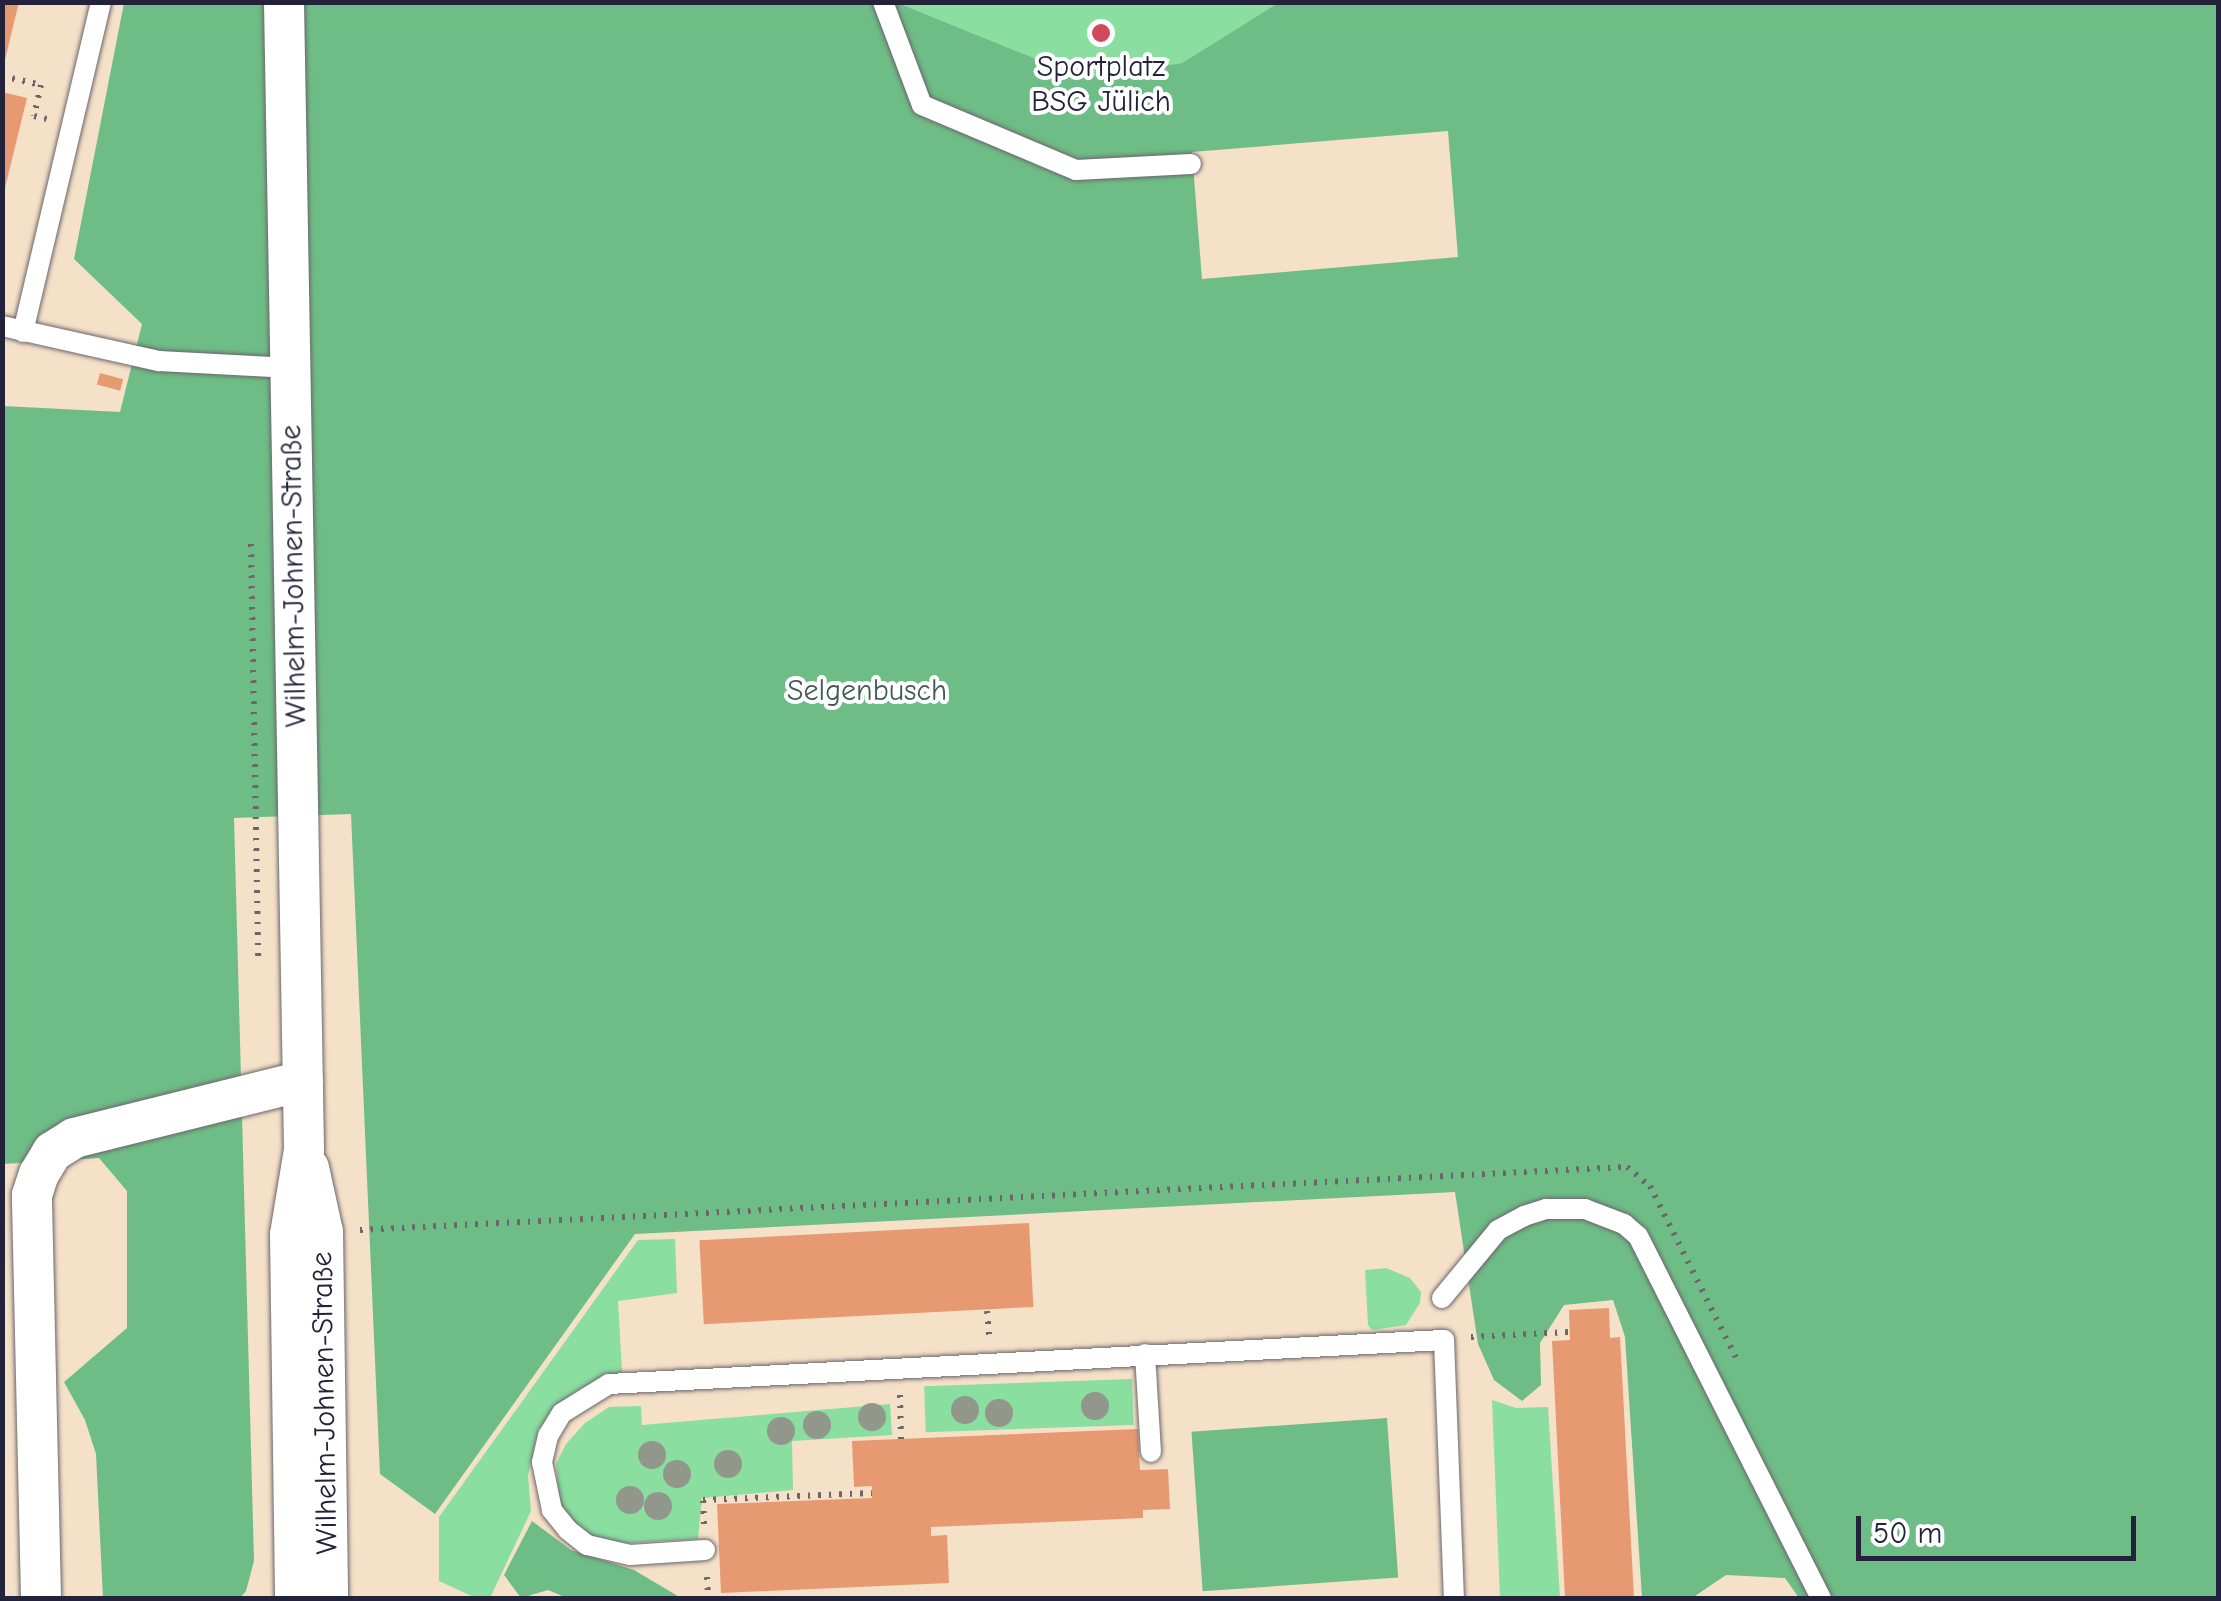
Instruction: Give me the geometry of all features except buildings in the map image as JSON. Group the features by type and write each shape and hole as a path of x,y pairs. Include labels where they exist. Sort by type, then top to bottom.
{"street":[{"name":"Wilhelm-Johnen-Straße","path":"284,2 304,1150 290,1235 295,1598"},
{"path":"41,1598 32,1195 39,1174 52,1152 74,1138 303,1081"},
{"name":"Wilhelm-Johnen-Straße","path":"304,1150 323,1232 328,1598"}],"lane":[{"path":"101,2 71,126 13,329 159,360 290,368"},
{"path":"883,2 922,105 1076,170 1191,164"},
{"path":"1442,1298 1498,1230 1546,1209 1585,1210 1638,1236 1820,1598"},
{"path":"706,1550 630,1556 587,1545 568,1530 552,1510 542,1462 548,1436 562,1413 610,1384 1444,1340 1454,1598"},
{"path":"1145,1354 1152,1452"}],"path":[{"path":"2,76 40,85 34,116 71,126"},
{"path":"340,1230 1627,1167 1650,1186 1744,1375"},
{"path":"1462,1338 1570,1332"},
{"path":"898,1366 901,1439"},
{"path":"708,1598 703,1500 872,1493"}],"green space":[{"name":"Selgenbusch","path":"124,3 898,3 1083,78 1182,63 1278,3 2218,3 2218,1598 1799,1598 1785,1578 1726,1575 1692,1598 1642,1598 1625,1337 1613,1300 1564,1305 1540,1343 1541,1385 1522,1401 1494,1380 1478,1344 1455,1192 635,1234 435,1514 380,1474 351,814 234,818 254,1561 246,1591 240,1598 103,1598 96,1454 85,1420 64,1382 127,1328 127,1191 99,1158 3,1164 3,406 120,412 142,324 74,259","holes":["1448,131 1458,257 1202,279 1192,152"]},
{"name":"Sportplatz BSG Jülich","path":"898,3 1278,3 1182,63 1083,78"},
{"path":"675,1239 677,1293 618,1301 622,1372 581,1388 556,1406 538,1430 528,1476 531,1511 490,1598 476,1598 439,1581 439,1517 638,1240"},
{"path":"1386,1268 1410,1278 1421,1292 1420,1303 1406,1325 1372,1330 1368,1325 1365,1270"},
{"path":"1132,1379 1134,1425 926,1432 924,1386"},
{"path":"1492,1400 1516,1408 1548,1407 1560,1598 1500,1598"},
{"path":"890,1404 892,1435 792,1441 793,1490 702,1498 698,1539 610,1544 584,1535 560,1506 556,1464 566,1444 585,1423 609,1407 641,1406 642,1425"},
{"path":"1387,1418 1398,1578 1203,1591 1191,1432"},
{"path":"532,1521 571,1550 634,1570 681,1598 567,1598 548,1590 521,1598 504,1575"}],"place":[{"name":"Sportplatz BSG Jülich","path":"1101,33"}]}
